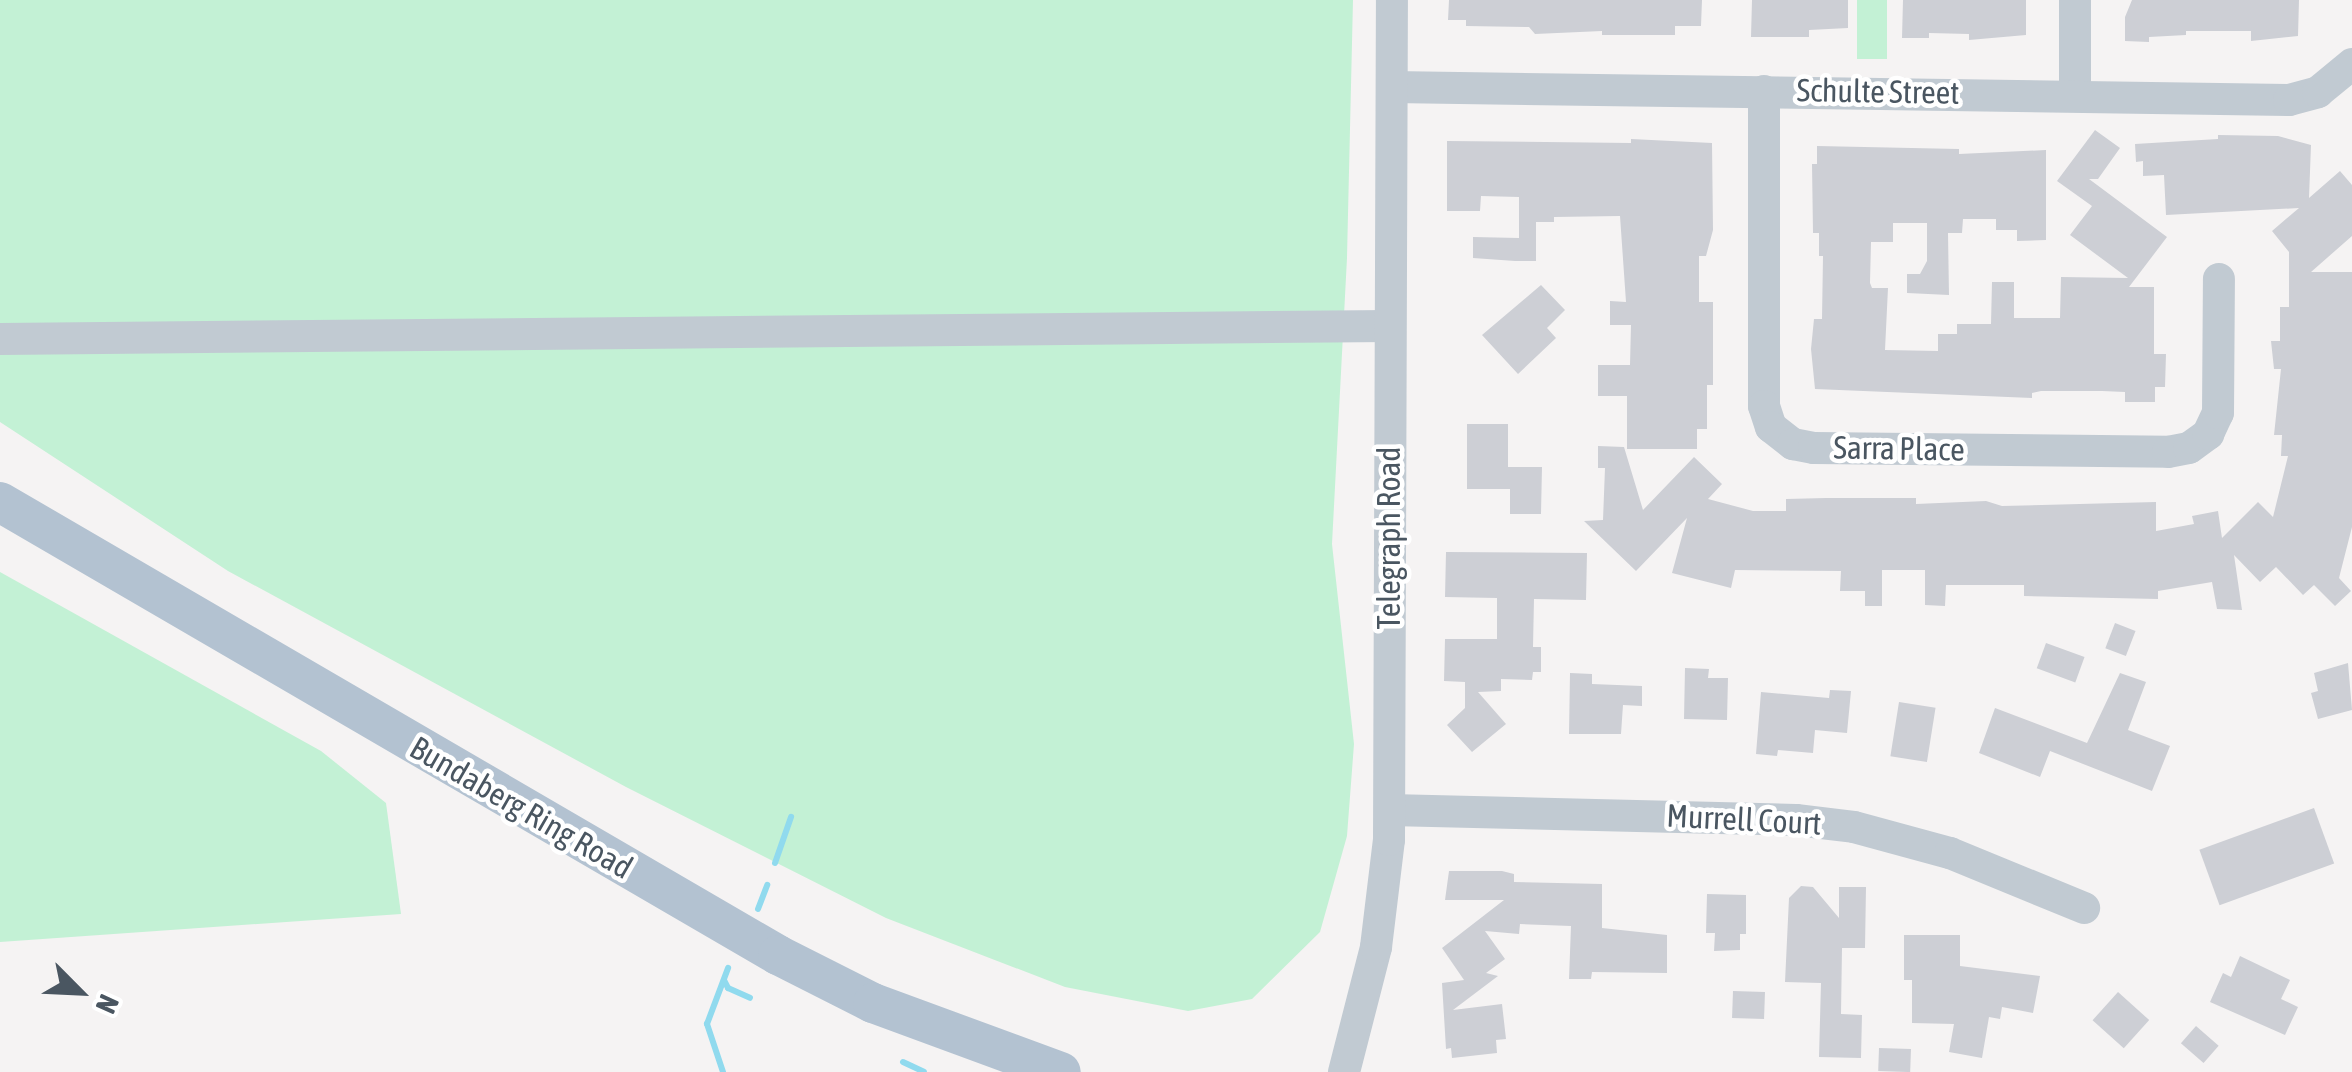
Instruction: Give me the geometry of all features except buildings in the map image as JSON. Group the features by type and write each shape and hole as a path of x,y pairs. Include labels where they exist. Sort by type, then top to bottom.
{"main road":[{"name":"Bundaberg Ring Road","path":"0,502 778,955 873,1003 1061,1072"}],"street":[{"name":"Telegraph Road","path":"1344,1072 1384,904 1390,810 1392,0"},
{"path":"2075,0 2075,94"},
{"name":"Schulte Street","path":"1392,87 2306,99 2352,64"},
{"name":"Sarra Place","path":"1764,91 1763,396 1773,438 1814,448 2168,452 2208,445 2220,402 2219,279"},
{"path":"0,340 1390,326"},
{"name":"Murrell Court","path":"1390,810 1796,820 1854,827 1965,858 2084,908"}],"green space":[{"path":"0,0 1353,0 1347,258 1332,544 1354,744 1347,836 1320,932 1252,999 1188,1011 1065,987 886,918 626,787 228,571 0,422"},
{"path":"1857,0 1887,0 1887,59 1857,59"},
{"path":"0,572 321,751 386,803 401,914 0,942"}],"waterway":[{"path":"775,863 791,817"},
{"path":"758,909 767,885"},
{"path":"723,1072 707,1024 728,968"},
{"path":"724,980 728,988 750,998"},
{"path":"903,1062 924,1072"}]}
